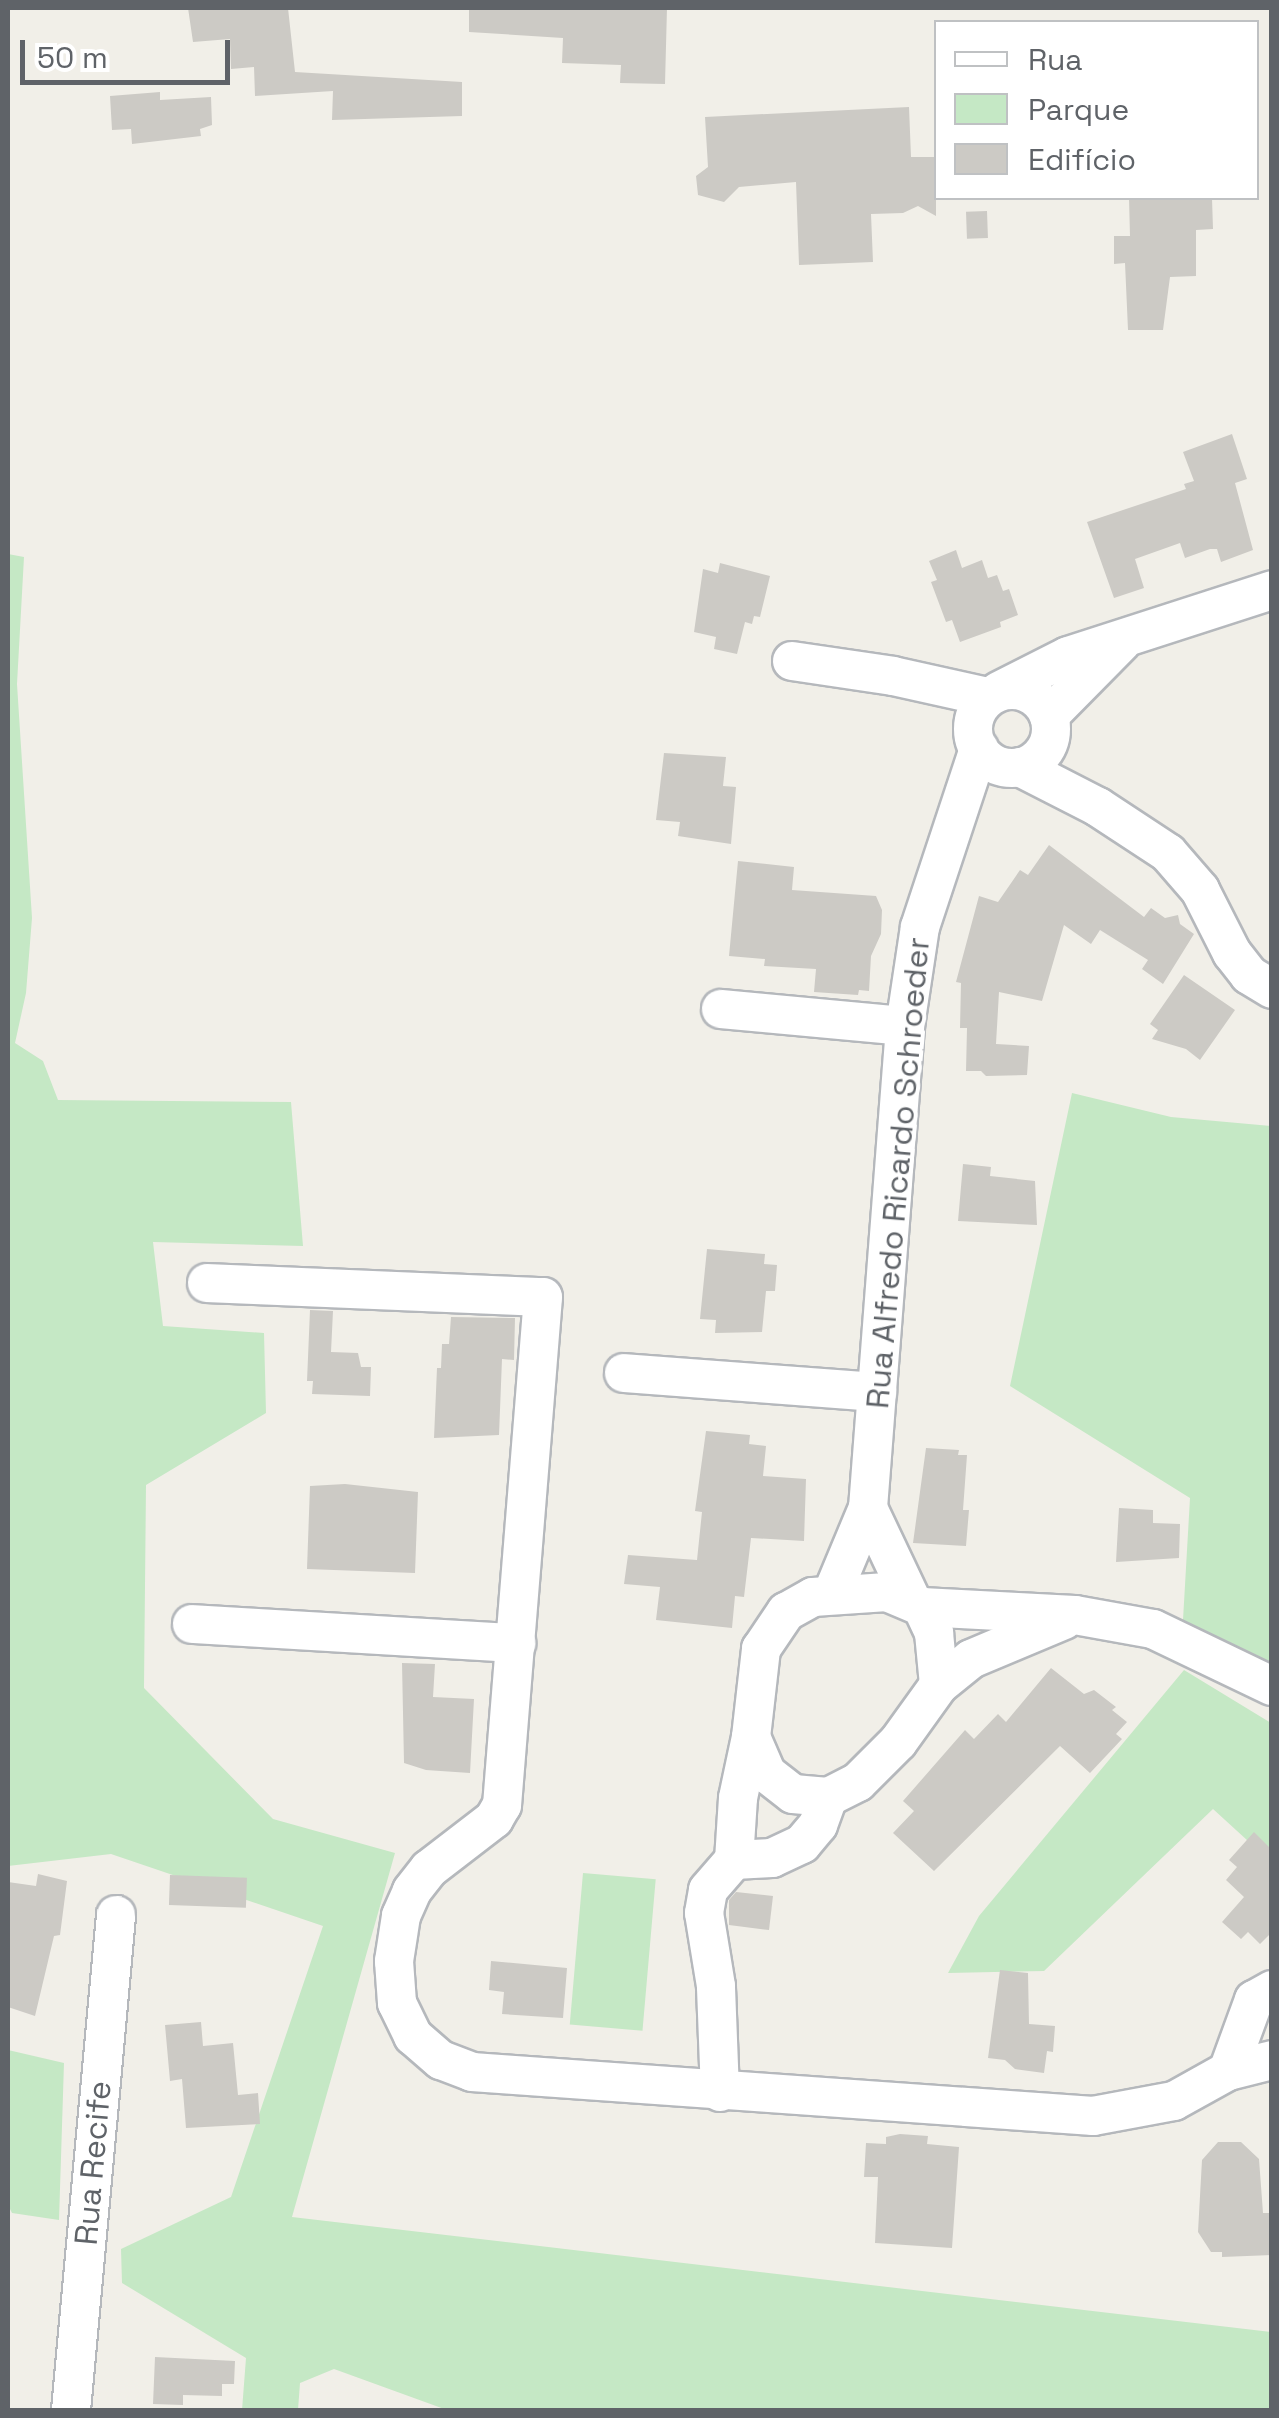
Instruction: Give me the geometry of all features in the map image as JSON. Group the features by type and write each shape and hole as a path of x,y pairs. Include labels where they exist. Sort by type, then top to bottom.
{"street":[{"path":"995,756 974,716 994,694 1068,656 1272,590"},
{"path":"995,756 1032,762 1049,729 1124,640"},
{"path":"792,661 994,694 1011,689 1035,696 1049,729 1098,807"},
{"path":"892,676 995,756 1098,807 1168,853 1200,890 1232,953 1249,974 1272,990"},
{"name":"Rua Alfredo Ricardo Schroeder","path":"832,1594 868,1508 905,1026 920,927 949,843 995,756"},
{"path":"721,1009 905,1026"},
{"path":"207,1282 543,1296 502,1805 494,1819 429,1869 412,1892 401,1916 394,1961 397,2003 413,2036 442,2060 472,2072 1093,2116 1136,2112 1174,2101 1228,2070 1272,2060"},
{"path":"624,1373 877,1392"},
{"name":"Rua Alfredo Ricardo Schroeder","path":"868,1508 916,1603"},
{"path":"720,2092 716,1986 704,1913 708,1890 734,1860 738,1798 751,1738 761,1648 786,1612 813,1596 887,1592 916,1603 1076,1615 1180,1638 1272,1686"},
{"path":"916,1603 934,1633 939,1685"},
{"path":"751,1738 767,1774 793,1794 828,1798 858,1782 898,1742 939,1685 970,1659 1076,1615"},
{"path":"192,1624 516,1643"},
{"path":"734,1860 772,1858 802,1844 818,1825 828,1798"},
{"name":"Rua Recife","path":"71,2410 116,1915"},
{"path":"1228,2070 1266,2001"}],"green space":[{"path":"8,554 24,557 17,684 32,918 26,993 15,1043 43,1061 58,1100 291,1102 303,1246 153,1242 163,1326 264,1333 266,1413 146,1485 144,1688 273,1819 395,1853 292,2217 1271,2332 1271,2410 447,2410 334,2369 300,2383 298,2410 242,2410 246,2358 122,2283 121,2249 231,2197 323,1926 111,1854 8,1866"},
{"path":"1072,1093 1171,1117 1271,1126 1271,1670 1183,1620 1190,1498 1010,1386"},
{"path":"1184,1670 1271,1723 1271,1862 1213,1809 1044,1971 948,1973 979,1916"},
{"path":"583,1873 656,1879 642,2031 570,2024"},
{"path":"8,2050 64,2063 59,2220 12,2213 8,2205"}],"building":[{"path":"188,8 288,8 295,72 462,82 462,116 332,120 333,91 255,96 254,67 231,69 230,39 193,42"},
{"path":"469,8 667,8 665,84 620,83 621,65 562,63 563,38 469,32"},
{"path":"160,92 160,100 211,97 212,125 200,129 201,136 132,144 131,129 112,130 110,96"},
{"path":"909,107 911,157 934,157 936,216 918,206 903,213 871,214 873,262 799,265 796,182 739,187 724,202 698,195 696,176 708,167 705,117"},
{"path":"1129,200 1212,200 1213,229 1196,230 1196,276 1170,277 1163,330 1128,330 1125,263 1114,264 1114,236 1130,236"},
{"path":"987,211 988,238 967,239 966,212"},
{"path":"1232,434 1247,479 1235,483 1253,550 1221,562 1217,549 1185,558 1180,543 1135,559 1144,588 1114,598 1087,522 1186,489 1184,484 1194,481 1183,452"},
{"path":"956,550 962,568 982,560 988,578 997,575 1003,591 1009,589 1018,615 1000,622 1001,627 960,642 952,620 946,622 931,582 937,580 929,561"},
{"path":"720,563 770,576 760,617 754,616 752,624 745,622 737,654 714,649 716,637 694,632 703,569 718,573"},
{"path":"664,753 726,757 723,786 736,787 731,844 678,836 680,822 656,820"},
{"path":"1049,845 1144,917 1151,908 1165,918 1178,915 1180,924 1194,934 1163,984 1142,969 1148,960 1100,930 1091,944 1064,925 1042,1001 999,992 996,1044 1029,1046 1027,1075 986,1076 981,1071 966,1071 967,1028 960,1028 961,983 956,982 979,896 998,902 1020,870 1028,875"},
{"path":"738,861 794,867 792,890 876,896 882,910 881,934 871,956 869,991 859,990 858,995 814,992 816,969 764,966 765,959 729,956"},
{"path":"1184,975 1235,1010 1200,1060 1186,1049 1152,1039 1158,1030 1150,1024"},
{"path":"963,1164 991,1167 990,1176 1035,1181 1037,1225 958,1221"},
{"path":"707,1249 765,1254 764,1264 777,1265 775,1291 766,1291 762,1332 715,1333 716,1320 700,1319"},
{"path":"310,1310 333,1311 331,1352 358,1353 361,1367 371,1367 370,1396 312,1394 313,1381 307,1381"},
{"path":"451,1317 515,1318 514,1360 502,1359 499,1435 434,1438 437,1368 441,1368 442,1344 449,1344"},
{"path":"706,1431 750,1435 749,1444 766,1446 763,1476 806,1479 804,1541 751,1538 744,1597 735,1596 732,1628 656,1620 660,1587 624,1584 628,1555 697,1560 702,1512 695,1511"},
{"path":"926,1448 959,1450 958,1455 967,1455 963,1510 969,1510 966,1546 913,1543"},
{"path":"345,1484 418,1492 415,1573 307,1569 310,1486"},
{"path":"1119,1508 1153,1510 1153,1523 1180,1524 1179,1558 1116,1562"},
{"path":"402,1663 435,1664 433,1697 474,1699 470,1773 426,1770 404,1763"},
{"path":"1051,1668 1084,1694 1094,1690 1116,1707 1112,1710 1127,1722 1116,1734 1122,1739 1090,1773 1060,1746 934,1871 893,1833 914,1811 903,1801 965,1730 974,1739 998,1714 1006,1722"},
{"path":"1254,1832 1272,1850 1272,1932 1260,1944 1248,1932 1241,1939 1222,1922 1244,1897 1226,1880 1237,1867 1229,1860"},
{"path":"38,1874 67,1881 60,1935 54,1936 35,2016 8,2007 8,1882 36,1886"},
{"path":"170,1875 247,1878 246,1908 169,1905"},
{"path":"736,1892 773,1896 769,1930 729,1925 729,1900"},
{"path":"491,1961 567,1968 563,2018 502,2014 504,1992 489,1990"},
{"path":"1000,1970 1028,1973 1029,2024 1055,2026 1053,2052 1047,2051 1044,2073 1015,2069 1005,2060 988,2058"},
{"path":"201,2022 203,2046 233,2043 238,2095 258,2093 260,2124 186,2128 182,2079 170,2081 165,2025"},
{"path":"928,2136 927,2144 959,2147 952,2248 875,2243 878,2177 864,2177 866,2143 886,2144 886,2137"},
{"path":"1218,2142 1241,2142 1259,2159 1263,2213 1272,2213 1272,2255 1222,2257 1222,2252 1211,2252 1198,2232 1202,2160"},
{"path":"155,2357 235,2361 234,2384 222,2384 222,2396 183,2395 183,2405 153,2404"}]}
